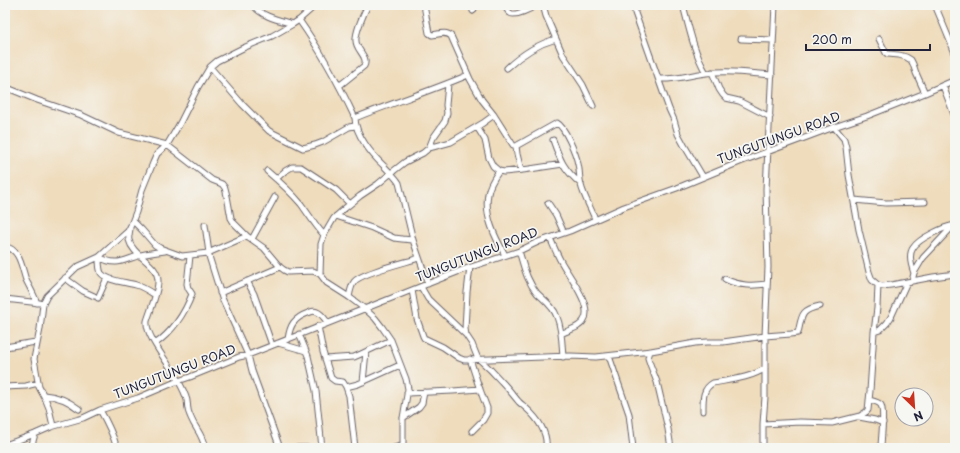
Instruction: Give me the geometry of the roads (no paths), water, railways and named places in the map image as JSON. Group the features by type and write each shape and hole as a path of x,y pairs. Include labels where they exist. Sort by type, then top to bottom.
{"street":[{"path":"253,5 262,14 293,24"},
{"path":"40,303 77,267 99,257 128,231 133,221 142,190 157,154 168,145 210,67 217,61 272,36 293,24 316,5"},
{"path":"339,86 366,63 366,60 356,44 355,39 368,5"},
{"path":"424,5 429,33 432,35 445,33 451,36 468,75 482,100 494,115 513,145 516,146 521,170"},
{"path":"473,12 476,5"},
{"path":"504,5 512,14 537,5"},
{"path":"543,5 546,16 563,55 583,85 593,106"},
{"path":"635,5 635,13 659,79 668,110 674,120 678,134 684,146 703,177"},
{"path":"683,5 696,49 706,72"},
{"path":"763,448 767,284 766,189 775,5"},
{"path":"935,5 955,53"},
{"path":"299,20 323,56 355,118 355,126 367,147 383,166 396,178 413,240 428,284"},
{"path":"507,68 542,43 556,39"},
{"path":"741,39 774,40"},
{"path":"879,39 884,51 888,54 899,55 911,60 925,93"},
{"path":"210,67 242,104 269,131 303,148 315,146 349,127 355,126"},
{"path":"659,79 674,78 706,72 772,75"},
{"path":"712,72 719,89 726,98 739,101 770,117"},
{"path":"355,118 384,106 448,84 468,75"},
{"name":"TUNGUTUNGU ROAD","path":"5,445 53,426 82,418 100,410 138,398 318,326 470,267 519,251 595,219 834,127 867,116 955,80"},
{"path":"429,148 433,138 445,121 447,113 446,105 448,84"},
{"path":"943,86 955,117"},
{"path":"5,87 81,115 119,133 168,145 212,180 222,184 225,188 231,218 249,238 264,248 280,267 288,272 313,271 320,274 327,283 365,309 379,322 391,340 406,379 408,389 402,418 403,447 394,448"},
{"path":"320,274 321,244 324,235 336,216 406,162 429,148 451,142 494,115"},
{"path":"516,146 557,124 560,125 574,151 578,164 581,184 595,219"},
{"path":"477,126 485,140 489,158 493,166 498,171 504,172 562,164"},
{"path":"834,127 844,139 846,146 849,174 859,230 872,280 878,285 882,286 955,274"},
{"path":"553,140 559,159 569,175 581,184"},
{"path":"276,179 292,167 301,167 336,190 350,204"},
{"path":"498,171 488,194 488,207 491,226 505,255"},
{"path":"267,172 285,186 324,235"},
{"path":"133,221 155,244 166,251 182,256 209,253 249,238 275,197"},
{"path":"854,200 886,203 925,202"},
{"path":"548,203 556,215 564,233"},
{"path":"336,216 372,228 394,238 413,240"},
{"path":"205,225 209,253 220,293 248,355 252,371 280,448"},
{"path":"914,273 910,259 913,247 936,232 954,225"},
{"path":"912,281 914,273 923,258 954,225"},
{"path":"130,227 129,241 135,251 148,263 157,275 158,281 146,325 155,344 173,371 186,396 188,402 187,408 192,420 204,440 205,448"},
{"path":"550,238 562,264 579,290 586,309 584,321 580,325 561,334"},
{"path":"5,247 10,248 18,257 22,264 27,282 40,303 40,329 34,359 39,387 49,408 53,426"},
{"path":"99,257 110,262 118,262 166,251"},
{"path":"519,251 529,282 557,316 561,334 563,357"},
{"path":"155,344 166,335 174,325 192,294 187,284 190,256"},
{"path":"99,257 102,275 108,278 136,284 155,295"},
{"path":"349,297 354,281 362,276 419,258"},
{"path":"220,293 280,267"},
{"path":"466,335 466,308 470,267"},
{"path":"65,278 96,297 108,278"},
{"path":"725,279 731,282 752,286 767,284"},
{"path":"247,281 254,294 272,345"},
{"path":"874,332 880,330 891,317 906,282"},
{"path":"763,424 800,422 832,423 857,417 868,410 878,285"},
{"path":"421,286 428,299 466,335 472,344 478,359 502,381 542,426 547,444 546,448"},
{"path":"412,290 417,319 424,338 443,347 458,358 464,360 609,356 650,351 694,343 722,342 798,333 800,320 804,314 812,308 820,306"},
{"path":"5,299 40,303"},
{"path":"288,339 289,330 294,322 302,315 314,311 318,312 328,323"},
{"path":"318,326 325,359 331,378 343,382 349,396 355,448"},
{"path":"299,334 306,351 316,391 322,448"},
{"path":"325,359 354,357 391,340"},
{"path":"5,346 36,342"},
{"path":"278,343 306,351"},
{"path":"650,351 648,355 657,382 671,448"},
{"path":"363,382 366,352"},
{"path":"609,356 629,414 633,448"},
{"path":"470,359 487,408 487,413 483,420 472,431"},
{"path":"346,387 363,382 400,365"},
{"path":"703,411 704,393 706,388 710,385 760,372 765,368"},
{"path":"5,387 26,386 38,383"},
{"path":"407,393 480,389"},
{"path":"402,418 419,407 422,403 424,392"},
{"path":"44,395 66,400 79,410"},
{"path":"869,400 881,405 883,412 881,438 882,448"},
{"path":"100,410 108,424 117,448"},
{"path":"857,417 883,423"},
{"path":"31,448 35,434"}]}
